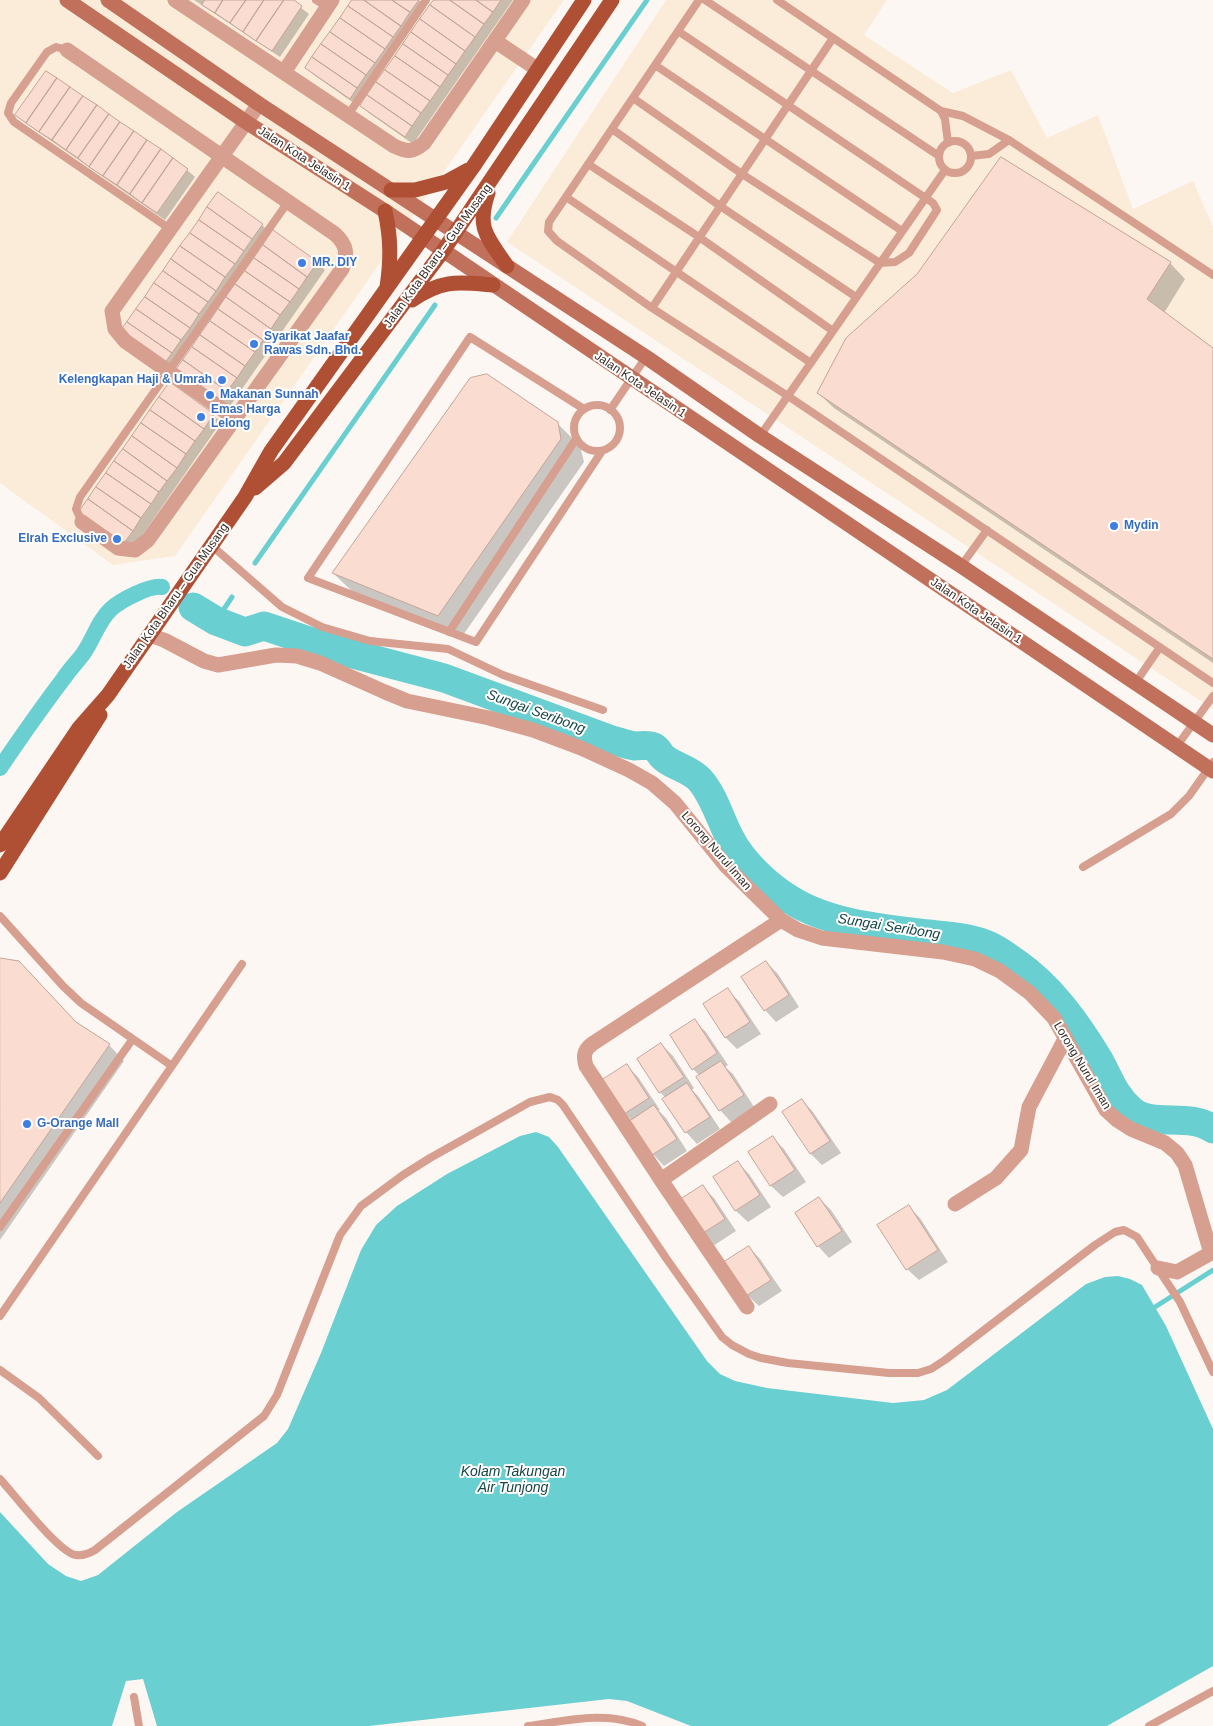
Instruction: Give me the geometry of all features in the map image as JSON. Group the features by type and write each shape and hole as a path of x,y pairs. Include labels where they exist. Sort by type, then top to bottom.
{"main road":[{"name":"Jalan Kota Bharu – Gua Musang","path":"0,845 79,728 108,695 245,497 271,451 473,167 584,0"},
{"name":"Jalan Kota Bharu – Gua Musang","path":"245,497 284,463 404,305 492,180 612,0"},
{"path":"391,190 415,190 446,182 473,167"},
{"path":"492,180 483,207 482,227 506,266"},
{"path":"385,211 390,234 390,268 386,291"},
{"path":"404,305 425,291 442,284 456,282 493,285"},
{"name":"Jalan Kota Bharu – Gua Musang","path":"0,873 99,717 108,695"}],"street":[{"name":"Jalan Kota Jelasin 1","path":"67,0 246,122 385,211 422,238 1177,746 1212,767"},
{"path":"108,0 259,104 646,357 760,436 961,566 1213,734"},
{"path":"175,0 394,146 405,151 416,150 424,144 524,0"},
{"path":"284,72 325,2"},
{"path":"495,41 538,69"},
{"path":"67,50 335,234 344,242 346,251 346,260 336,277 148,540 135,550 118,548 82,522"},
{"path":"236,419 125,341 116,329 112,311 259,104"},
{"name":"Lorong Nurul Iman","path":"149,635 164,640 204,661 218,665 276,654 297,656 320,663 407,701 489,718 533,730 580,748 629,770 652,783 675,803 726,866 781,920 798,930 822,938 944,952 975,959 1000,971 1030,993 1054,1018 1106,1110 1117,1120 1131,1128 1165,1143 1185,1164 1212,1253 1177,1272 1158,1268"},
{"path":"748,1307 586,1066 584,1053 592,1044 781,920"},
{"path":"955,1204 996,1178 1021,1150 1029,1107 1065,1038"},
{"path":"661,1180 770,1104"}],"lane":[{"path":"348,115 426,0"},
{"path":"699,0 549,222 548,231 557,241 652,308 788,396 1213,683"},
{"path":"704,0 939,156"},
{"path":"777,0 941,110 963,116 1008,140 1213,275"},
{"path":"633,98 742,174 880,263 895,262 909,254 937,210 933,203 678,31"},
{"path":"652,308 834,38"},
{"path":"67,50 56,46 47,52 11,103 8,114 14,122 170,229"},
{"path":"655,65 902,231"},
{"path":"941,110 945,119 948,143"},
{"path":"612,130 720,206 856,297"},
{"path":"971,156 989,154 1008,140"},
{"path":"958,142 970,151 971,156 968,167 960,173 954,174 945,170 939,161 939,156 940,150 948,143 958,142"},
{"path":"588,164 699,237 833,331"},
{"path":"760,436 945,170"},
{"path":"566,197 811,363"},
{"path":"82,522 76,509 80,497 288,202"},
{"path":"584,409 470,337 308,578 476,642 602,451"},
{"path":"610,410 646,357"},
{"path":"597,405 610,410 616,415 620,429 618,437 609,448 602,451 594,451 587,449 576,439 574,426 579,413 584,409 597,405"},
{"path":"449,632 576,439"},
{"path":"961,566 987,530"},
{"path":"211,545 282,608 322,627 370,641 448,649 503,675 603,710"},
{"path":"1136,682 1160,647"},
{"path":"1177,746 1193,721 1213,696"},
{"path":"1084,867 1171,814 1189,796 1212,767"},
{"path":"0,916 63,986 81,1003 172,1066"},
{"path":"0,1316 242,964"},
{"path":"0,1227 132,1040"},
{"path":"0,1479 57,1544 76,1555 86,1554 95,1550 264,1416 277,1395 340,1236 361,1206 430,1158 540,1098 558,1100 563,1105 666,1258 722,1337 740,1350 761,1358 788,1363 889,1373 918,1373 945,1360 1095,1245 1115,1232 1124,1230 1137,1237 1170,1286 1180,1302 1213,1372"},
{"path":"0,1370 39,1398 98,1456"},
{"path":"1149,1726 1213,1691"},
{"path":"134,1697 139,1726"},
{"path":"528,1726 602,1718 619,1719 642,1726"}],"shaded area":[{"path":"0,0 564,0 175,556 113,565 0,483"},
{"path":"666,0 887,0 864,35 953,93 1011,70 1047,138 1098,115 1133,209 1193,181 1213,227 1213,709 507,242"}],"water":[{"name":"Kolam Takungan Air Tunjong","path":"536,1132 549,1137 558,1147 707,1361 720,1374 735,1381 767,1388 893,1403 924,1400 947,1390 1086,1284 1105,1277 1118,1276 1142,1285 1166,1326 1213,1429 1213,1666 1107,1726 691,1726 627,1701 609,1699 369,1726 157,1726 143,1679 126,1681 112,1726 0,1726 0,1512 48,1564 66,1576 81,1581 98,1575 177,1512 277,1443 288,1429 321,1353 361,1250 376,1225 397,1206 447,1174 520,1136"}],"building":[{"path":"205,0 223,0 215,13 202,5"},
{"path":"223,0 246,0 230,23 215,13"},
{"path":"246,0 264,0 243,32 230,23"},
{"path":"264,0 284,0 256,41 243,32"},
{"path":"284,0 294,0 302,6 272,51 256,41"},
{"path":"352,0 364,0 401,26 393,37 348,6"},
{"path":"364,0 392,0 410,12 401,26"},
{"path":"392,0 419,0 410,12"},
{"path":"434,0 450,0 484,24 475,37 430,5"},
{"path":"450,0 476,0 493,12 484,24"},
{"path":"476,0 501,0 493,12"},
{"path":"430,5 475,37 465,51 420,19"},
{"path":"348,6 393,37 385,49 340,18"},
{"path":"340,18 385,49 375,63 330,32"},
{"path":"420,19 465,51 456,64 411,32"},
{"path":"330,32 375,63 366,75 321,44"},
{"path":"411,32 456,64 448,75 403,44"},
{"path":"321,44 366,75 357,88 312,57"},
{"path":"403,44 448,75 440,87 395,56"},
{"path":"395,56 440,87 430,101 385,70"},
{"path":"312,57 357,88 350,99 305,68"},
{"path":"385,70 430,101 421,113 376,82"},
{"path":"46,71 57,78 26,123 15,115"},
{"path":"57,78 70,87 39,132 26,123"},
{"path":"376,82 421,113 412,126 367,95"},
{"path":"70,87 83,96 52,140 39,132"},
{"path":"367,95 412,126 405,137 360,106"},
{"path":"83,96 97,105 66,150 52,140"},
{"path":"97,105 109,114 78,158 66,150"},
{"path":"109,114 120,122 89,167 78,158"},
{"path":"120,122 134,131 103,176 89,167"},
{"path":"134,131 147,140 117,185 103,176"},
{"path":"147,140 161,149 130,194 117,185"},
{"path":"161,149 173,158 142,203 130,194"},
{"name":"Mydin","path":"1001,157 1171,262 1147,299 1213,348 1213,659 817,393 846,338 917,274"},
{"path":"173,158 188,169 157,213 142,203"},
{"path":"218,192 263,224 252,239 207,207"},
{"path":"207,207 252,239 244,251 199,220"},
{"path":"199,220 244,251 235,264 190,233"},
{"path":"273,230 318,262 307,277 263,245"},
{"path":"190,233 235,264 225,277 180,246"},
{"path":"263,245 307,277 299,289 254,258"},
{"path":"180,246 225,277 216,291 171,259"},
{"path":"254,258 299,289 290,302 245,271"},
{"path":"171,259 216,291 208,302 163,271"},
{"path":"163,271 208,302 199,314 154,283"},
{"path":"245,271 290,302 280,315 235,284"},
{"path":"154,283 199,314 190,328 145,297"},
{"path":"235,284 280,315 271,329 226,297"},
{"path":"145,297 190,328 181,340 136,309"},
{"path":"226,297 271,329 263,340 218,309"},
{"path":"136,309 181,340 172,353 127,322"},
{"path":"218,309 263,340 255,352 210,321"},
{"path":"210,321 255,352 245,366 200,335"},
{"path":"127,322 172,353 164,364 119,333"},
{"path":"200,335 245,366 237,378 192,347"},
{"path":"192,347 237,378 227,391 183,360"},
{"path":"183,360 227,391 220,402 175,371"},
{"path":"487,374 558,422 561,439 438,616 332,573 470,378"},
{"path":"170,382 214,414 204,429 159,397"},
{"path":"159,397 204,429 195,441 150,410"},
{"path":"150,410 195,441 186,454 141,423"},
{"path":"141,423 186,454 177,468 132,436"},
{"path":"132,436 177,468 167,481 123,449"},
{"path":"123,449 167,481 159,492 114,461"},
{"path":"114,461 159,492 151,504 106,473"},
{"path":"106,473 151,504 141,518 96,487"},
{"path":"96,487 141,518 133,531 88,499"},
{"path":"88,499 133,531 124,543 79,512"},
{"name":"G-Orange Mall","path":"0,958 19,961 76,1022 110,1044 0,1203"},
{"path":"766,961 789,995 764,1011 741,977"},
{"path":"728,988 750,1022 725,1038 703,1004"},
{"path":"695,1019 717,1053 692,1070 670,1035"},
{"path":"661,1043 684,1077 659,1093 637,1059"},
{"path":"721,1061 744,1095 719,1111 696,1077"},
{"path":"627,1064 649,1098 624,1114 602,1080"},
{"path":"687,1083 710,1117 685,1133 662,1099"},
{"path":"802,1099 830,1141 810,1154 782,1112"},
{"path":"654,1105 677,1139 652,1155 630,1121"},
{"path":"773,1136 795,1170 770,1186 748,1152"},
{"path":"738,1161 760,1195 735,1211 713,1177"},
{"path":"703,1185 725,1219 700,1235 678,1201"},
{"path":"819,1197 842,1231 817,1247 795,1213"},
{"path":"909,1205 938,1250 906,1270 877,1225"},
{"path":"749,1246 771,1280 746,1296 724,1262"}],"waterway":[{"path":"496,218 647,0"},
{"path":"255,563 435,305"},
{"path":"0,768 83,654 106,614 116,605 136,594 150,588 162,587"},
{"path":"216,621 232,597"},
{"name":"Sungai Seribong","path":"193,607 216,621 245,632 264,626 330,648 444,678 612,740 632,746 646,745 654,747 664,758 692,773 700,780 709,793 730,838 741,856 756,873 782,894 806,908 839,920 875,927 964,938 993,948 1028,972 1062,1006 1099,1060 1117,1093 1132,1111 1150,1119 1193,1121 1213,1129"},
{"path":"1155,1307 1213,1270"}],"place":[{"name":"MR. DIY","path":"302,263"},
{"name":"Syarikat Jaafar Rawas Sdn. Bhd.","path":"254,344"},
{"name":"Kelengkapan Haji & Umrah","path":"222,380"},
{"name":"Makanan Sunnah","path":"210,395"},
{"name":"Emas Harga Lelong","path":"201,417"},
{"name":"Mydin","path":"1114,526"},
{"name":"Elrah Exclusive","path":"117,539"},
{"name":"G-Orange Mall","path":"27,1124"}]}
